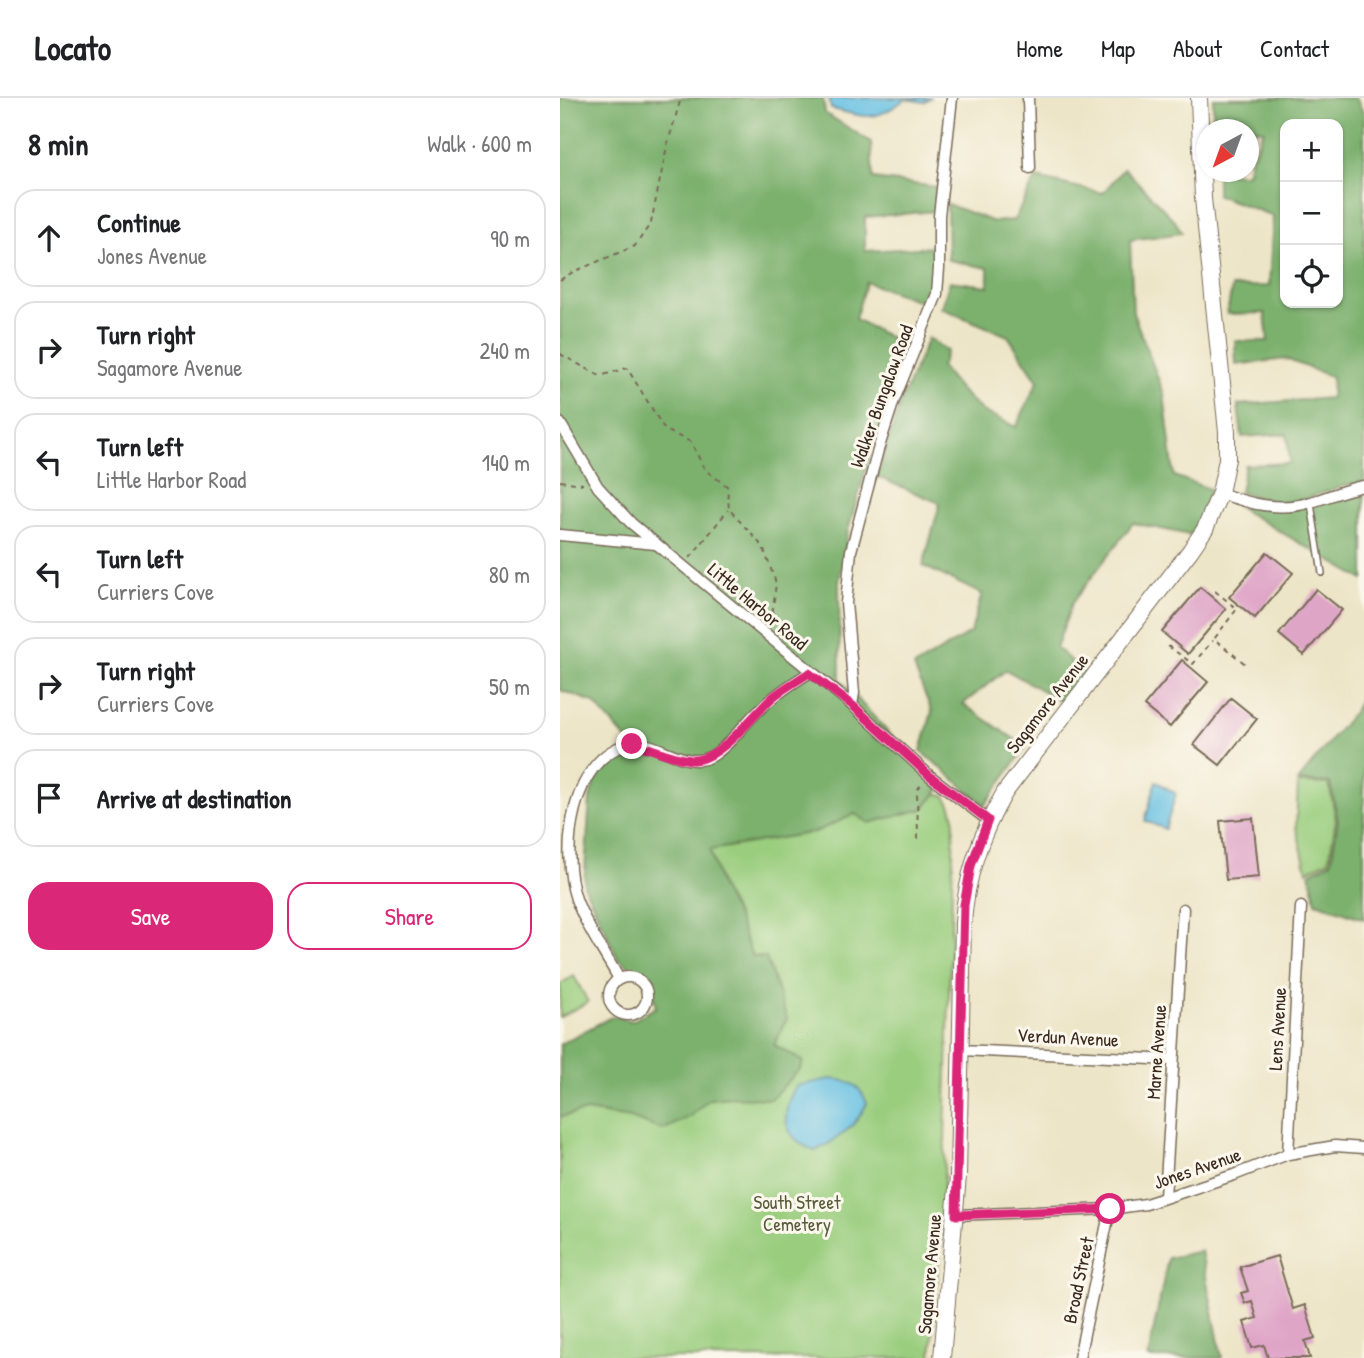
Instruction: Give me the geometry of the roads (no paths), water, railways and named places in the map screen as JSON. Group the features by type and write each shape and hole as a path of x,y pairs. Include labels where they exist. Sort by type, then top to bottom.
{"main road":[{"name":"Sagamore Avenue","path":"942,1358 956,1215 964,905 971,866 988,820 1025,765 1191,551 1205,529 1220,493 1227,458 1227,419 1203,198 1199,98"}],"street":[{"name":"Walker Bungalow Road","path":"852,705 854,693 846,629 847,577 864,500 882,437 898,388 937,294 940,268 939,216 952,98"},
{"path":"1028,98 1030,168"},
{"name":"Little Harbor Road","path":"560,423 598,487 622,515 809,673 852,705 930,776 988,820"},
{"path":"1220,493 1251,504 1280,507 1311,502 1364,486"},
{"path":"560,535 656,544"},
{"path":"619,979 581,911 575,897 568,862 580,789 594,764 614,750 632,744 695,760 712,756 777,694 809,673"},
{"name":"Lens Avenue","path":"1288,1154 1301,907"},
{"name":"Marne Avenue","path":"1165,1197 1183,909"},
{"name":"Verdun Avenue","path":"961,1050 1173,1060"},
{"name":"Jones Avenue","path":"956,1215 1110,1209 1146,1204 1288,1154 1335,1146 1364,1148"},
{"name":"Broad Street","path":"1079,1358 1110,1209"}],"lane":[{"path":"1311,502 1322,573"}],"water":[{"path":"829,98 930,98 924,102 905,99 886,112 862,116 831,109"},
{"path":"1156,781 1176,794 1165,829 1145,821"},
{"path":"830,1079 853,1085 867,1103 846,1132 815,1151 804,1146 790,1132 787,1107 796,1086"}],"park label":[{"name":"South Street Cemetery","path":"797,1213"}]}
